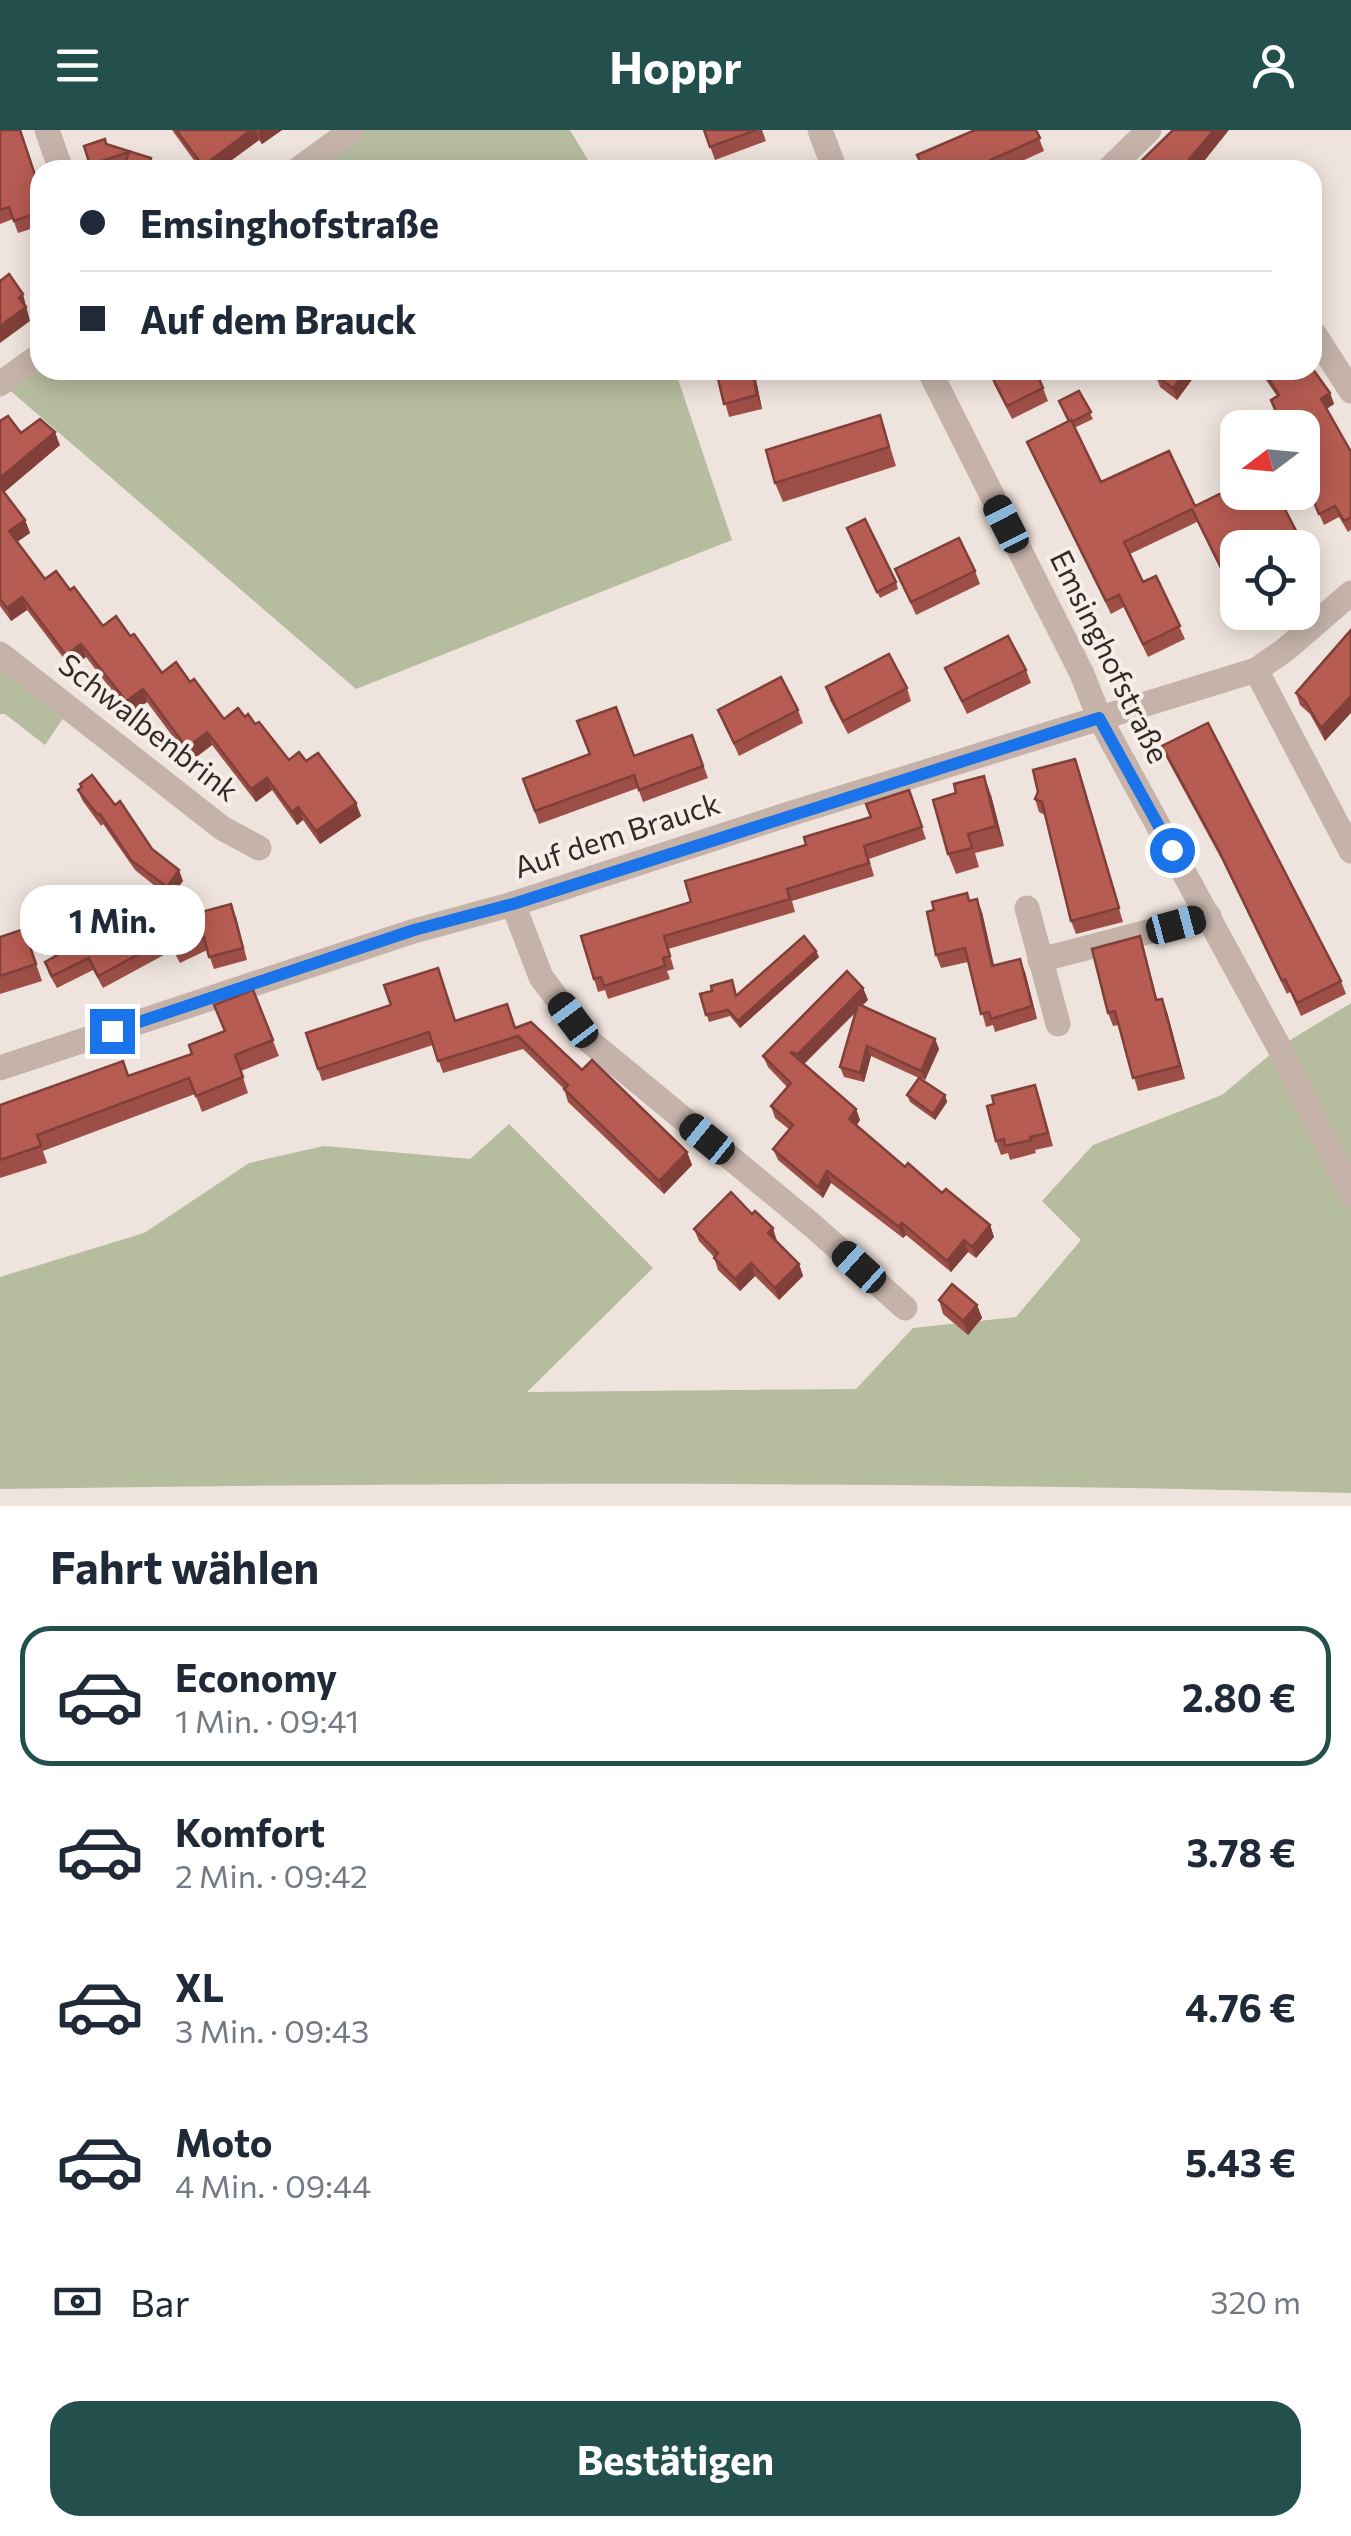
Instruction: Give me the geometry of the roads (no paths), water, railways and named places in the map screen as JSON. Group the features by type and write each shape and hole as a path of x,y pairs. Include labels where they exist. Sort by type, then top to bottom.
{"street":[{"path":"47,130 57,160"},
{"path":"311,160 352,130"},
{"path":"820,130 831,160"},
{"path":"1118,160 1149,130"},
{"path":"1322,346 1351,391"},
{"path":"0,384 30,362"},
{"name":"Emsinghofstraße","path":"934,380 1082,674 1099,718 1209,916 1351,1194"},
{"name":"Auf dem Brauck","path":"0,1068 414,930 513,904 1256,670 1286,650 1351,592"},
{"name":"Schwalbenbrink","path":"0,654 222,828 259,848"},
{"path":"1256,670 1351,851"},
{"path":"513,904 540,976 590,1041 905,1308"},
{"path":"1027,908 1058,1024"},
{"path":"1040,960 1209,916"}]}
